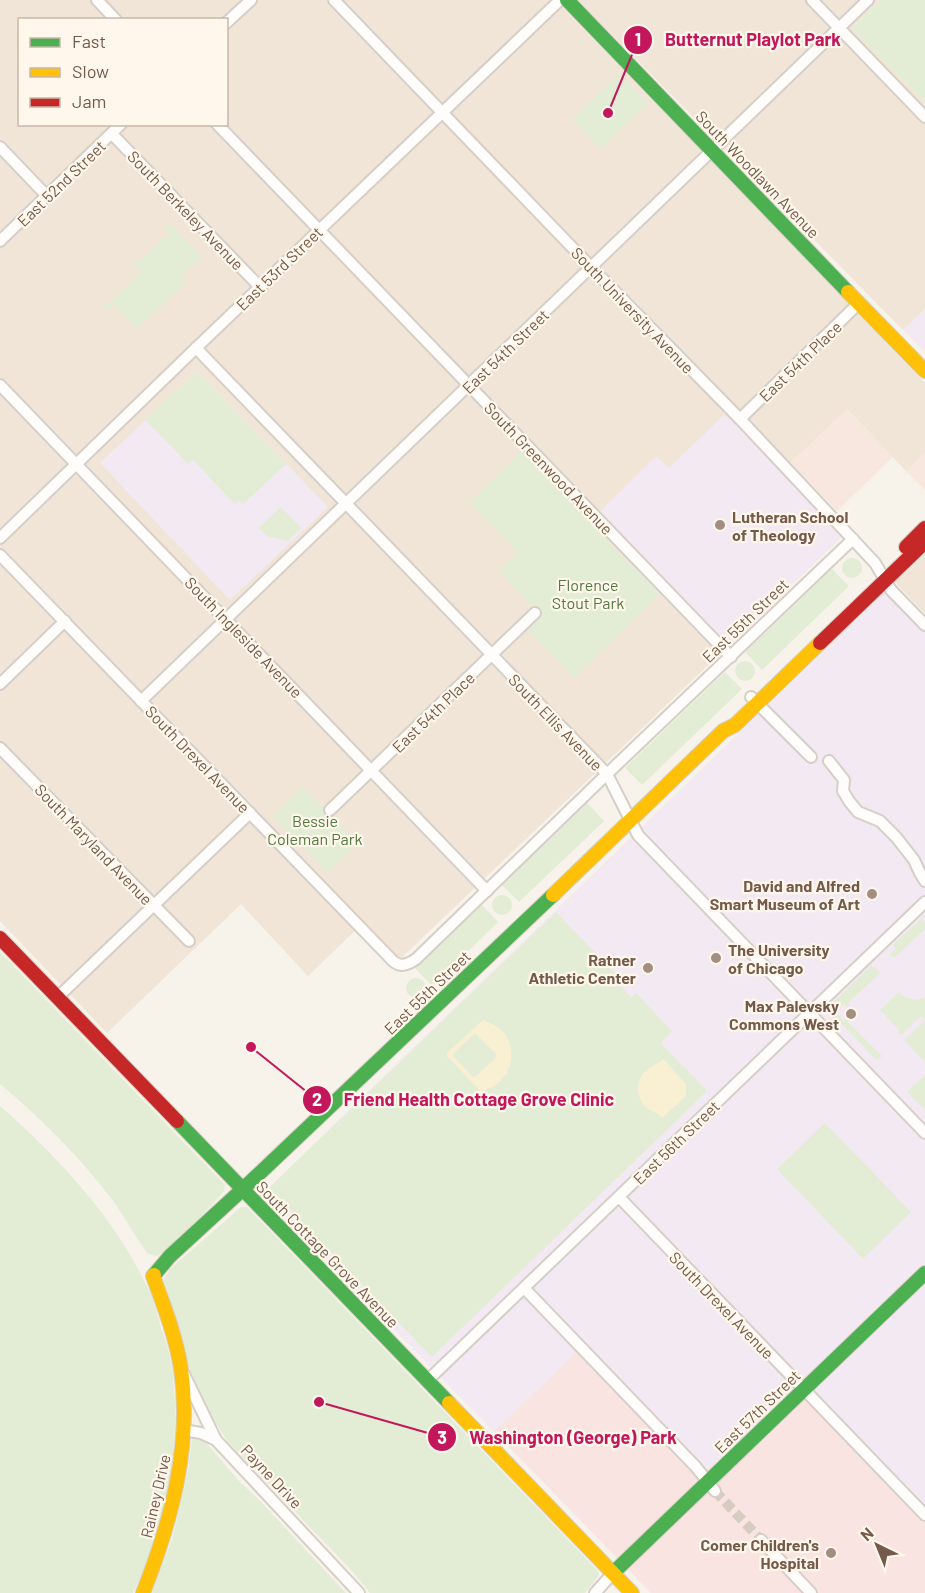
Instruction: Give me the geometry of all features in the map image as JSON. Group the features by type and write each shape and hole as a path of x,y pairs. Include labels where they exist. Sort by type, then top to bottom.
{"street":[{"path":"97,0 114,18"},
{"path":"228,21 251,0"},
{"name":"South University Avenue","path":"334,0 740,419 875,563 891,590 925,625"},
{"name":"East 53rd Street","path":"0,538 560,0"},
{"name":"South Woodlawn Avenue","path":"567,0 925,371"},
{"path":"812,0 925,117"},
{"name":"East 54th Street","path":"141,701 868,0"},
{"name":"East 52nd Street","path":"0,241 119,126"},
{"name":"South Greenwood Avenue","path":"219,126 731,657"},
{"name":"South Berkeley Avenue","path":"111,134 260,287"},
{"path":"0,147 46,196"},
{"name":"East 54th Place","path":"740,419 859,303"},
{"name":"South Ellis Avenue","path":"196,348 607,774 637,834 925,1133"},
{"name":"South Ingleside Avenue","path":"0,385 487,891"},
{"name":"East 55th Street","path":"153,1276 170,1256 243,1190 723,731 735,725 754,700 883,575 925,528"},
{"name":"East 55th Street","path":"396,964 406,964 416,959 853,539"},
{"name":"East 55th Street","path":"883,575 925,542"},
{"name":"South Drexel Avenue","path":"0,555 396,964"},
{"name":"East 54th Place","path":"330,810 535,613"},
{"path":"0,684 65,621"},
{"path":"754,700 811,757"},
{"name":"South Maryland Avenue","path":"0,748 189,941"},
{"path":"829,761 844,780 843,790 849,801 858,812 880,821 896,837 914,860 925,881"},
{"path":"58,997 250,813"},
{"name":"East 56th Street","path":"428,1381 925,902"},
{"name":"South Cottage Grove Avenue","path":"0,938 632,1593"},
{"name":"South Drexel Avenue","path":"619,1197 925,1515"},
{"name":"East 57th Street","path":"613,1573 711,1486 803,1390 925,1273"},
{"name":"Payne Drive","path":"153,1276 181,1367 216,1440 359,1593"},
{"path":"524,1288 696,1467 711,1486"},
{"name":"Payne Drive","path":"181,1367 183,1403"},
{"name":"Rainey Drive","path":"143,1593 166,1531 177,1486 183,1444 183,1403"},
{"path":"183,1430 201,1433 216,1440"},
{"path":"761,1540 811,1593"},
{"path":"595,1593 613,1573"}],"shaded area":[{"path":"0,0 555,0 925,383 925,453 906,471 847,409 781,472 725,415 669,469 656,457 597,515 726,648 397,962 361,925 308,976 241,904 107,1033 0,921"},
{"path":"578,0 881,0 852,28 925,102 925,309 903,330"},
{"path":"925,309 925,352 903,330"},
{"path":"197,371 328,507 230,600 100,463"},
{"path":"847,409 893,457 837,511 791,463"},
{"name":"Lutheran School of Theology","path":"725,414 843,536 726,648 597,515 656,456 669,468"},
{"path":"925,453 925,490 906,471"},
{"path":"925,554 925,614 895,582"},
{"name":"The University of Chicago","path":"885,592 925,632 925,1593 651,1593 262,1194"},
{"path":"578,1351 710,1487 804,1398 925,1521 925,1593 651,1593 494,1431"}],"green space":[{"path":"881,0 925,0 925,102 852,28"},
{"path":"619,74 648,103 601,149 572,120"},
{"path":"169,223 202,257 180,277 185,283 137,329 113,304 106,311 103,307 137,276 140,271 133,264 139,259 141,261 169,234 164,228"},
{"path":"197,371 286,464 243,504 239,500 235,504 193,460 188,464 145,420"},
{"name":"Florence Stout Park","path":"522,451 660,594 574,678 526,629 541,614 499,571 518,553 469,502"},
{"path":"281,507 301,528 288,541 267,536 259,528"},
{"path":"852,558 859,561 862,568 859,575 852,578 845,575 842,568 845,561"},
{"path":"832,569 849,586 762,670 745,652"},
{"path":"745,661 752,664 755,671 752,678 745,681 738,678 735,671 738,664"},
{"path":"725,672 742,689 642,785 625,768"},
{"name":"Bessie Coleman Park","path":"302,786 358,843 328,873 272,816"},
{"path":"587,803 604,821 519,902 502,885"},
{"path":"502,895 509,898 512,905 509,912 502,915 495,912 492,905 495,898"},
{"path":"482,905 498,922 432,986 415,968"},
{"path":"556,912 620,978 616,982 631,997 636,993 672,1031 661,1043 707,1091 432,1357 269,1188"},
{"path":"925,915 922,920 925,923 925,929 894,958 890,954 896,949 893,945"},
{"path":"0,952 225,1185 224,1191 205,1212 159,1255 147,1253 114,1202 75,1155 46,1125 0,1084"},
{"path":"871,966 880,973 848,1003 850,1005 847,1007 844,1004 836,1013 844,1021 849,1016 851,1018 848,1022 882,1056 877,1061 827,1008"},
{"path":"416,978 423,981 426,988 423,995 416,998 409,995 406,988 409,981"},
{"path":"899,992 911,999 925,997 925,1019 921,1016 901,1035 880,1010"},
{"path":"925,1020 925,1062 904,1040"},
{"path":"925,1075 925,1110 907,1092"},
{"path":"0,1106 65,1169 121,1240 150,1293 168,1350 173,1373 175,1404 170,1477 152,1548 133,1593 0,1593"},
{"path":"825,1123 911,1212 863,1259 777,1169"},
{"path":"241,1207 247,1207 597,1570 599,1575 585,1593 370,1593 352,1571 228,1442 208,1411 192,1377 164,1280 170,1269"},
{"path":"198,1437 204,1440 240,1482 346,1593 152,1593 173,1536 188,1471 192,1440"}],"sand":[{"path":"483,1020 505,1034 511,1047 511,1061 506,1074 497,1084 481,1092 447,1056 447,1053","holes":["475,1033 496,1054 495,1059 474,1078 453,1056"]},
{"path":"663,1059 686,1084 686,1096 662,1118 643,1104 638,1089 643,1074"}],"tunnel":[{"path":"715,1491 761,1540"}],"traffic: fast":[{"path":"567,0 848,292"},
{"path":"154,1275 170,1256 553,895"},
{"path":"177,1121 449,1403"},
{"path":"613,1573 925,1273"}],"traffic: slow":[{"path":"848,292 925,371"},
{"path":"553,895 723,731 735,725 820,643"},
{"path":"143,1593 162,1539 177,1483 184,1426 184,1398 179,1357 154,1275"},
{"path":"449,1403 632,1593"}],"traffic: jam":[{"path":"906,547 925,528"},
{"path":"820,643 925,542"},
{"path":"0,938 177,1121"}],"place":[{"name":"Butternut Playlot Park","path":"608,113"},
{"name":"Lutheran School of Theology","path":"720,525"},
{"name":"David and Alfred Smart Museum of Art","path":"872,894"},
{"name":"The University of Chicago","path":"716,958"},
{"name":"Ratner Athletic Center","path":"648,968"},
{"name":"Max Palevsky Commons West","path":"851,1014"},
{"name":"Friend Health Cottage Grove Clinic","path":"251,1047"},
{"name":"Washington (George) Park","path":"319,1402"},
{"name":"Comer Children's Hospital","path":"831,1553"}]}
